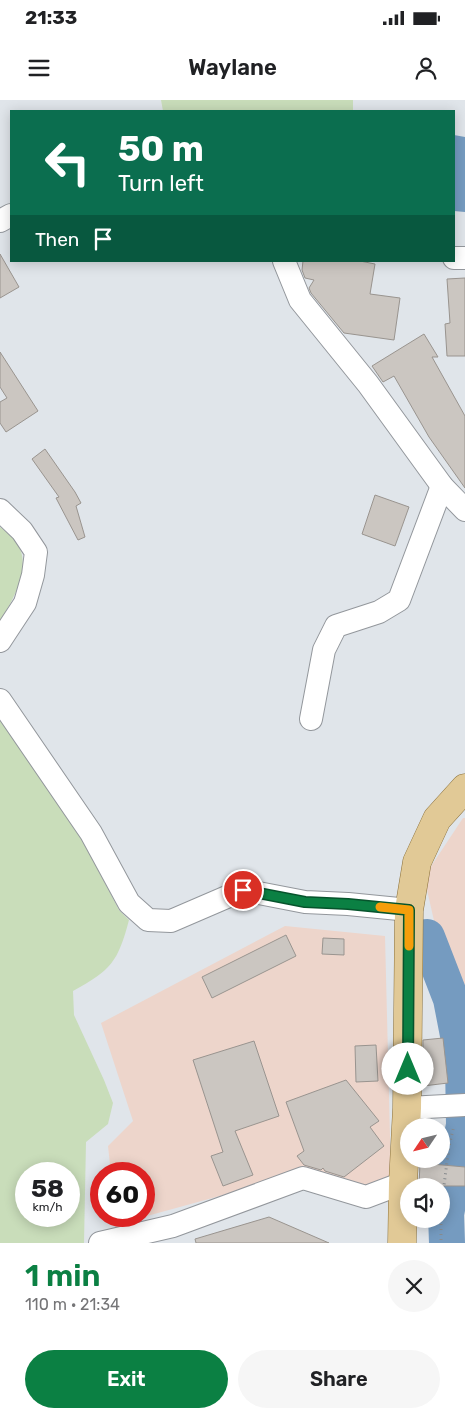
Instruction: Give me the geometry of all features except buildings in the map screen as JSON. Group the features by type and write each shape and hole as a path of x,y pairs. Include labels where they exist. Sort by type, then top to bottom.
{"main road":[{"path":"403,1178 407,1108 409,910 417,862 437,819 465,788"},
{"path":"402,1228 402,1243"}],"street":[{"path":"284,262 300,300 368,384 442,486 465,510"},
{"path":"311,719 324,650 336,626 379,612 399,600 442,486"},
{"path":"0,510 22,531 36,552 33,575 25,603 0,641"},
{"path":"0,700 91,833 129,903 148,920 170,921 243,890 305,902 409,910"},
{"path":"407,1108 457,1106"},
{"path":"100,1243 173,1226 303,1178 366,1197 400,1184"}],"path":[{"path":"445,1178 457,1106"},
{"path":"441,1228 441,1243"}],"shaded area":[{"path":"463,818 465,818 465,1032 435,925 424,877"},
{"path":"285,926 385,936 391,1176 362,1188 300,1174 155,1214 155,1162 110,1162 108,1146 133,1121 101,1023"}],"green space":[{"path":"161,100 353,100 353,110 163,110"},
{"path":"0,527 15,540 23,560 20,581 16,592 0,621"},
{"path":"0,717 81,837 119,910 129,920 121,946 111,963 96,977 73,991 74,1015 113,1103 108,1124 86,1142 84,1243 0,1243"}],"water":[{"path":"455,135 465,137 465,212 455,211"}],"waterway":[{"path":"427,937 451,999 463,1061 464,1125 446,1214 447,1243"}],"slow traffic":[{"path":"380,907 409,910 409,946"}],"route":[{"path":"243,890 305,902 409,910 408,1069"}]}
